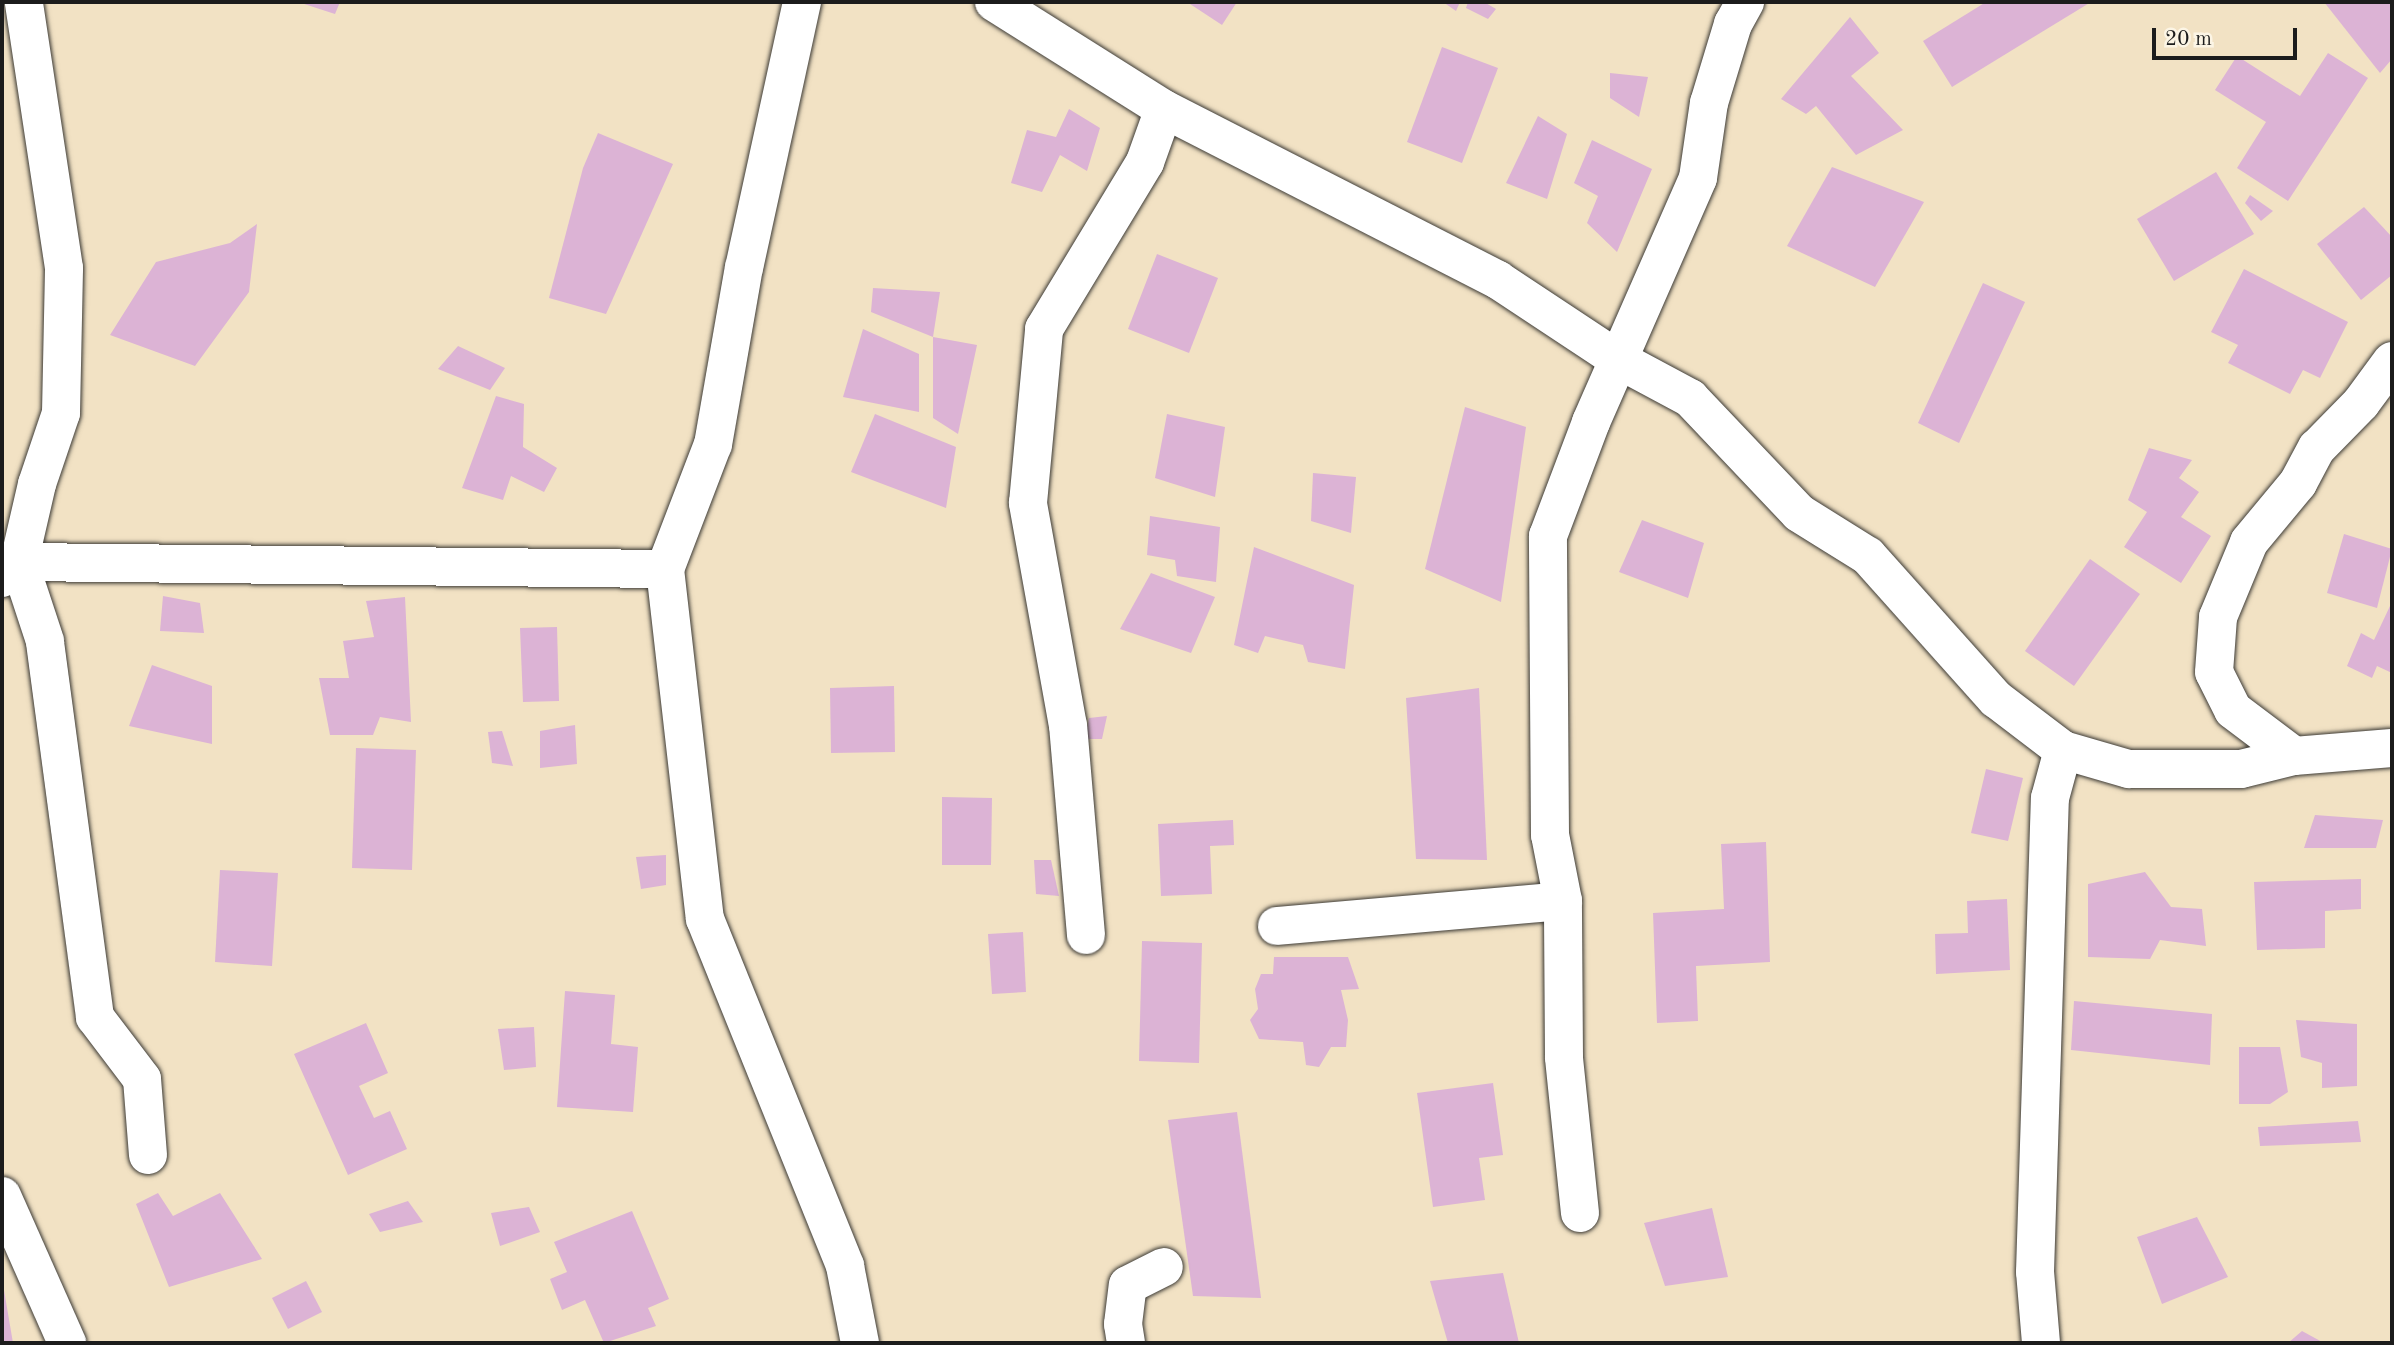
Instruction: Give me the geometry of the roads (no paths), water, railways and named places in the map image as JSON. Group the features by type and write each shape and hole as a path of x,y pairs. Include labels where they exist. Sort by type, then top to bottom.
{"street":[{"path":"24,2 64,268 61,413 11,570 46,642 95,1017 142,1079 148,1155"},
{"path":"802,2 744,267 713,444 665,569 705,919 845,1266 860,1343"},
{"path":"994,2 1164,109 1498,280 1619,360 1690,398 1799,513 1868,556 1996,699 2063,750 2129,769 2241,769 2294,756 2392,748"},
{"path":"1580,1213 1564,1057 1563,901 1550,835 1548,536 1619,360 1698,178 1709,103 1733,24 1745,2"},
{"path":"1086,935 1068,726 1028,503 1044,329 1145,162 1164,109"},
{"path":"2294,756 2233,710 2214,672 2218,617 2249,542 2298,483 2317,448 2361,403 2392,360"},
{"path":"11,570 665,569"},
{"path":"2041,1343 2035,1272 2050,798 2063,750"},
{"path":"1277,926 1563,901"},
{"path":"2,1196 67,1343"},
{"path":"1126,1343 1122,1324 1128,1285 1164,1267"},
{"path":"2035,1272 2069,1343"}]}
